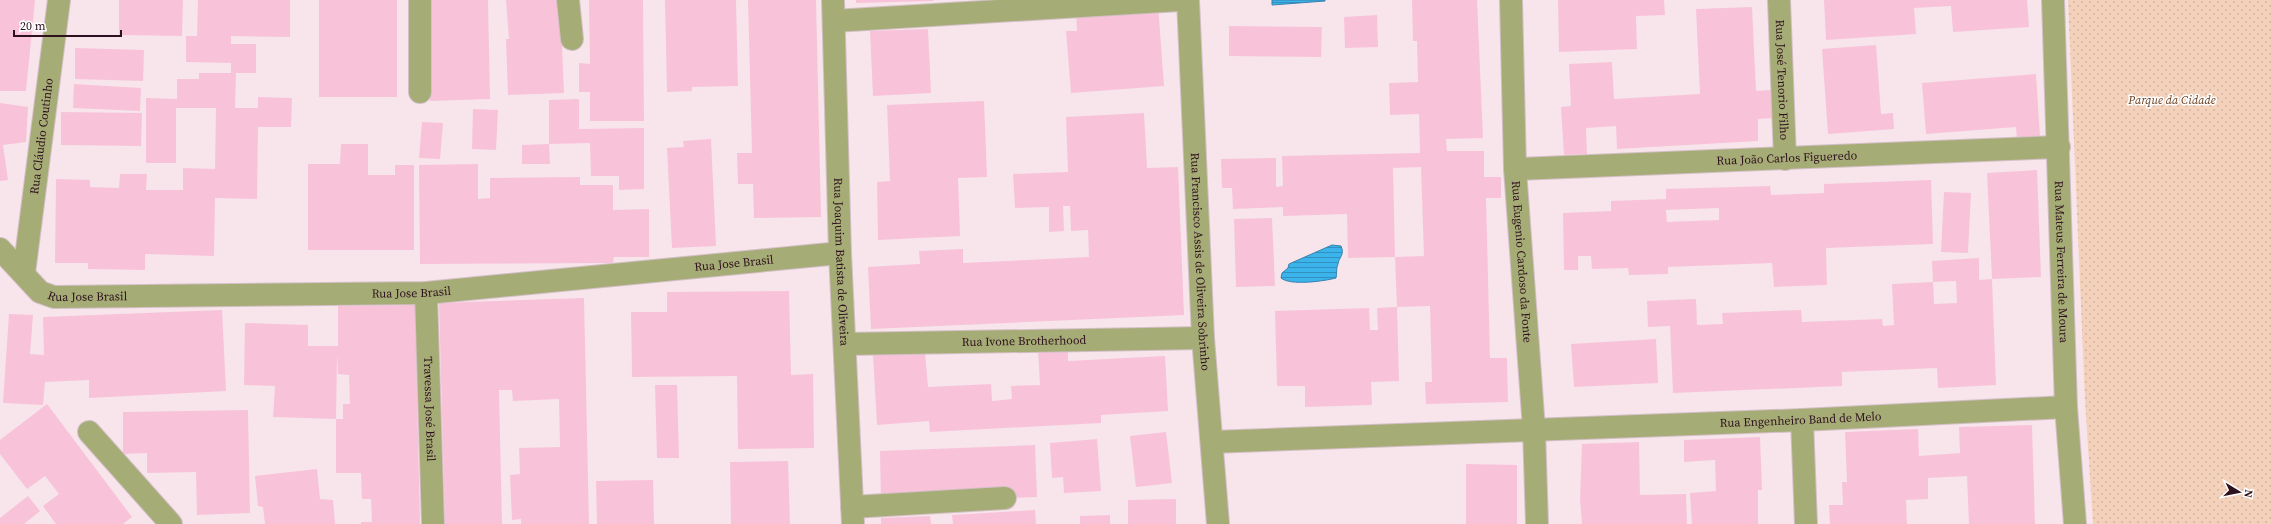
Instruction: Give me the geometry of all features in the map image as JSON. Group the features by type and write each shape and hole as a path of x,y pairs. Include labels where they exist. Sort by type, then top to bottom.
{"street":[{"name":"Rua Cláudio Coutinho","path":"24,273 59,0"},
{"path":"420,0 420,92"},
{"path":"568,0 572,39"},
{"path":"833,10 1180,0"},
{"name":"Rua Francisco Assis de Oliveira Sobrinho","path":"1188,0 1203,338 1218,524"},
{"name":"Rua Eugenio Cardoso da Fonte","path":"1511,0 1515,169 1534,429 1537,524"},
{"name":"Rua José Tenorio Filho","path":"1779,0 1785,159"},
{"name":"Rua Mateus Ferreira de Moura","path":"2053,0 2059,147 2066,407 2075,524"},
{"name":"Rua Joaquim Batista de Oliveira","path":"833,10 840,253 846,344 853,516"},
{"name":"Rua João Carlos Figueredo","path":"1515,169 2059,147"},
{"name":"Rua Jose Brasil","path":"0,249 24,273 40,292 54,297 426,293 840,253"},
{"name":"Travessa José Brasil","path":"426,293 433,524"},
{"name":"Rua Ivone Brotherhood","path":"846,344 1203,338"},
{"name":"Rua Engenheiro Band de Melo","path":"1212,442 1802,420 2066,407"},
{"path":"1802,420 1806,524"},
{"path":"89,432 171,524"},
{"path":"853,516 1005,498"}],"green space":[{"name":"Parque da Cidade","path":"2068,0 2271,0 2271,524 2093,524 2085,400"}],"water":[{"path":"1272,0 1325,0 1325,1 1272,5"},
{"path":"1332,245 1341,246 1342,249 1342,254 1337,267 1336,278 1292,282 1281,278 1282,273 1288,268 1289,264"}],"building":[{"path":"0,0 35,0 26,91 0,91"},
{"path":"119,0 183,0 182,36 119,35"},
{"path":"198,0 290,0 290,37 231,36 231,44 256,44 256,73 236,73 235,108 258,108 258,97 292,98 291,127 258,127 257,199 215,198 214,256 145,254 145,270 88,269 88,263 55,263 56,179 90,180 90,187 119,188 120,174 147,174 146,190 183,190 183,168 215,169 216,108 176,108 176,163 146,163 146,98 177,99 177,79 199,79 199,73 231,73 231,63 186,62 186,36 197,36"},
{"path":"319,0 397,0 397,97 319,97"},
{"path":"428,0 488,0 490,99 430,101"},
{"path":"506,0 560,0 564,93 508,95 506,39 509,39"},
{"path":"589,0 643,0 644,121 590,121 590,92 579,92 579,63 590,64"},
{"path":"665,0 736,0 738,86 692,87 692,91 667,92"},
{"path":"748,0 816,0 821,217 754,218 753,184 738,184 737,153 752,153"},
{"path":"856,0 933,0 933,1 856,3"},
{"path":"1412,0 1477,0 1483,138 1446,139 1447,151 1484,151 1484,177 1501,177 1501,198 1486,198 1490,358 1507,358 1508,402 1426,404 1425,382 1432,382 1430,306 1397,307 1395,257 1348,258 1347,214 1283,216 1283,207 1233,209 1232,188 1222,188 1221,159 1276,158 1276,187 1283,186 1282,156 1420,153 1419,114 1390,115 1389,83 1418,82 1417,41 1413,41","holes":["1421,167 1424,256 1395,257 1393,168"]},
{"path":"1558,0 1664,0 1665,15 1636,16 1637,49 1559,52"},
{"path":"1824,0 2027,0 2029,27 1953,32 1951,6 1914,8 1916,34 1826,40"},
{"path":"1158,4 1164,86 1071,93 1066,31 1077,31 1076,10"},
{"path":"1752,7 1756,91 1771,90 1772,118 1758,119 1758,141 1617,149 1616,126 1586,128 1587,154 1564,155 1561,107 1571,106 1569,64 1612,62 1614,99 1700,94 1696,9"},
{"path":"1377,15 1378,47 1345,48 1344,17"},
{"path":"1229,26 1322,27 1321,57 1229,56"},
{"path":"928,29 931,93 873,96 870,31"},
{"path":"1876,45 1881,114 1893,113 1894,129 1828,134 1822,49"},
{"path":"75,48 144,50 143,81 75,79"},
{"path":"2036,74 2040,137 2017,138 2016,127 1926,134 1922,83"},
{"path":"74,84 141,88 140,111 73,108"},
{"path":"579,99 579,129 644,128 644,189 619,190 619,176 591,176 590,143 549,144 549,100"},
{"path":"984,101 987,177 958,178 960,236 878,240 877,182 890,181 887,105"},
{"path":"0,103 28,107 26,142 3,145 8,180 0,181"},
{"path":"473,109 498,110 496,150 472,149"},
{"path":"61,112 142,113 141,146 61,145"},
{"path":"1144,113 1147,168 1178,167 1184,315 871,329 868,267 920,264 919,251 963,249 963,263 1089,257 1088,230 1071,231 1070,206 1063,206 1064,231 1049,232 1049,207 1015,208 1013,174 1068,172 1066,117"},
{"path":"422,122 443,123 440,159 419,158"},
{"path":"711,139 716,246 672,248 667,148 684,147 683,141"},
{"path":"341,144 368,144 368,175 395,175 395,165 414,165 414,250 308,250 308,164 340,164"},
{"path":"549,144 550,164 522,164 522,145"},
{"path":"478,164 478,199 490,198 490,178 580,177 580,185 613,185 613,210 649,209 649,257 614,257 613,263 420,264 419,165"},
{"path":"2037,170 2041,277 1992,279 1987,173"},
{"path":"1931,180 1933,244 1826,248 1827,285 1774,287 1772,263 1668,267 1668,274 1629,275 1628,268 1592,269 1591,256 1578,256 1578,270 1564,270 1563,213 1611,211 1611,201 1666,199 1666,189 1770,186 1771,195 1824,193 1824,184","holes":["1719,208 1719,220 1667,222 1666,210"]},
{"path":"1944,192 1971,193 1968,253 1941,252"},
{"path":"1272,218 1275,286 1236,287 1234,219"},
{"path":"1979,258 1979,280 1992,279 1996,385 1938,388 1937,368 1842,372 1842,386 1673,393 1670,326 1648,327 1647,301 1696,299 1697,325 1723,324 1722,313 1801,310 1802,322 1882,319 1883,326 1894,325 1892,284 1933,282 1932,261","holes":["1956,281 1957,303 1934,304 1933,282"]},
{"path":"789,291 791,375 813,374 814,448 738,449 737,376 632,377 631,312 667,312 667,292"},
{"path":"584,298 589,524 521,524 521,519 512,520 510,475 520,474 519,448 560,447 559,399 513,401 512,390 499,390 502,524 445,524 439,303"},
{"path":"415,305 420,524 361,524 361,522 372,522 371,499 362,499 361,473 336,473 336,419 273,417 275,386 244,385 245,323 308,325 308,346 338,346 338,306","holes":["337,355 338,374 349,375 350,404 343,404 343,419 336,419"]},
{"path":"1397,307 1399,381 1371,382 1372,405 1305,407 1305,386 1277,386 1275,311 1369,308 1370,330 1378,330 1377,308"},
{"path":"222,310 226,391 89,398 89,380 45,382 43,405 3,403 9,314 33,315 30,354 44,355 43,317"},
{"path":"1656,339 1658,383 1574,387 1571,344"},
{"path":"1068,347 1068,361 1165,356 1168,411 1101,415 1101,423 930,432 929,421 877,425 873,355 925,352 928,387 991,384 992,401 1012,399 1011,386 1040,385 1038,348"},
{"path":"655,385 677,385 679,458 657,458"},
{"path":"47,404 132,517 123,524 56,524 43,506 59,494 45,476 27,489 0,454 0,440"},
{"path":"248,410 250,513 197,515 196,472 147,473 147,453 123,454 123,412"},
{"path":"2032,425 2035,524 1969,524 1967,476 1928,478 1928,499 1906,500 1907,524 1830,524 1829,505 1843,505 1842,482 1847,482 1845,432 1918,429 1919,456 1960,453 1959,427"},
{"path":"1166,432 1172,483 1136,487 1130,436"},
{"path":"1760,437 1762,490 1758,490 1758,524 1692,524 1690,493 1716,491 1715,460 1684,462 1684,440"},
{"path":"1097,439 1101,491 1064,493 1063,477 1052,478 1050,443"},
{"path":"1639,442 1640,495 1686,494 1687,524 1582,524 1580,499 1582,444"},
{"path":"1035,445 1037,497 881,503 880,451"},
{"path":"788,461 790,524 731,524 730,462"},
{"path":"1466,464 1517,465 1517,524 1466,524"},
{"path":"317,469 320,499 333,500 335,524 265,524 263,507 258,506 255,476"},
{"path":"653,480 654,524 597,524 596,481"},
{"path":"28,496 40,511 24,524 0,524 0,518"},
{"path":"1176,499 1176,524 1128,524 1128,500"},
{"path":"1035,510 1036,524 953,524 952,515"},
{"path":"1110,515 1110,524 1080,524 1080,516"},
{"path":"930,516 931,524 881,524 881,518"}]}
